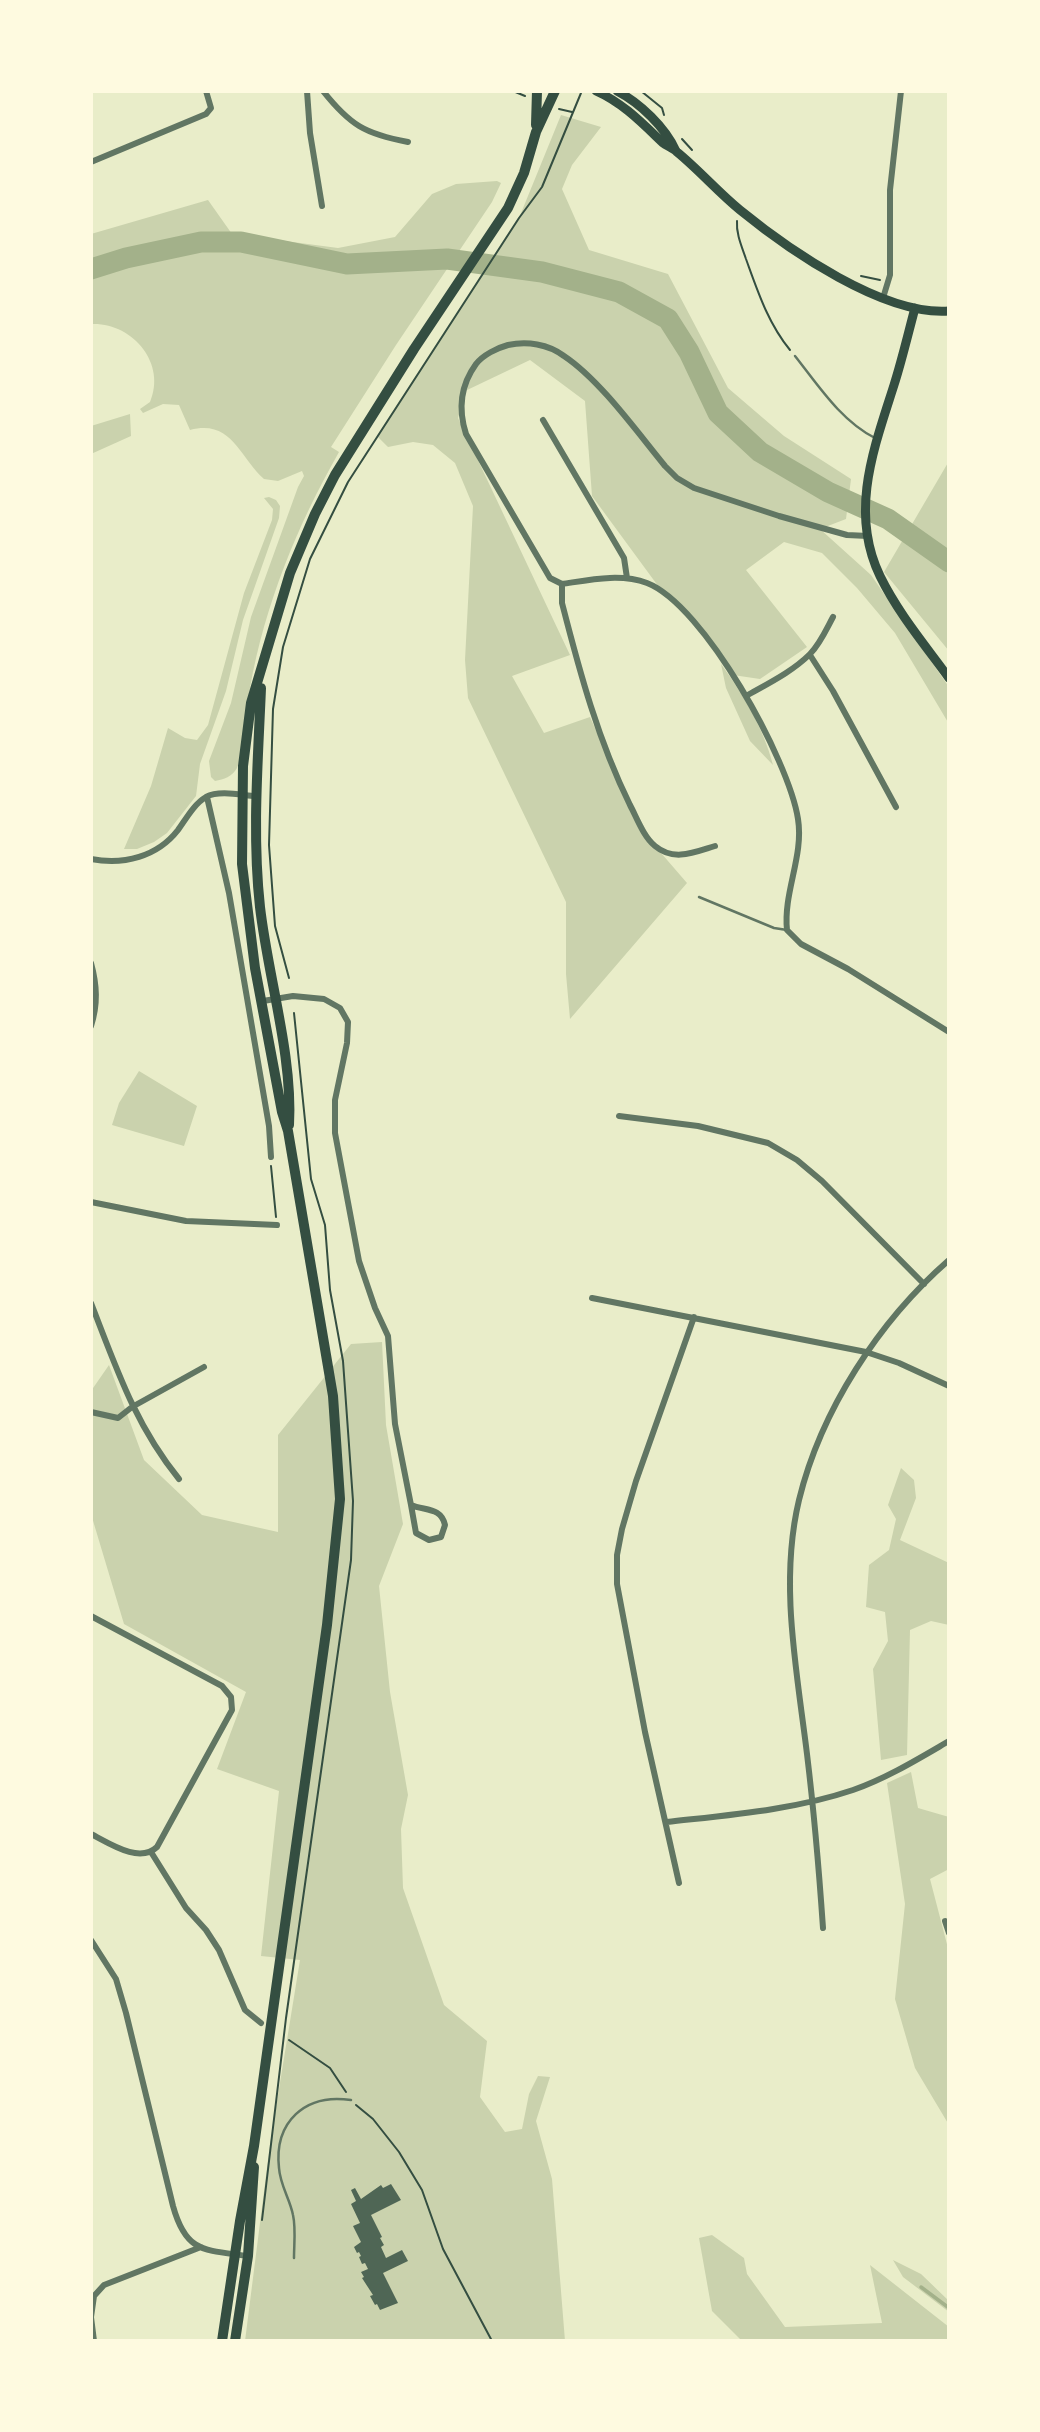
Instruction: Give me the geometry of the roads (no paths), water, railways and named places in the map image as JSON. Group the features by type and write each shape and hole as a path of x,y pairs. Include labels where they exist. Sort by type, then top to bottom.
{"main road":[{"path":"222,2341 234,2254 254,2146 327,1625 340,1499 337,1428 331,1385 244,892 241,795 251,703 282,595 315,514 353,444 508,208 524,173 536,132 555,91"},
{"path":"596,91 639,119 740,210 810,260 883,298 915,308 949,311"},
{"path":"617,91 647,113 671,139 676,151"},
{"path":"533,94 536,132"},
{"path":"915,308 870,462 865,508 871,552 881,578 902,613 949,678"},
{"path":"261,673 255,796 256,861 290,1109 288,1131"},
{"path":"235,2341 248,2256 254,2189 254,2146"}],"street":[{"path":"91,162 206,114 211,108 206,91"},
{"path":"307,91 310,133 322,206"},
{"path":"323,91 341,112 363,129 378,136 408,142"},
{"path":"883,298 890,262 890,190 901,91"},
{"path":"868,536 847,535 694,488 677,478 665,466 598,387 563,355 544,346 517,343 503,346 479,360 467,377 460,415 466,434 550,578 562,584 592,579 627,578 661,590 679,606 733,675 746,696 768,734 785,773 799,823 794,876 787,901 788,930 801,944 848,969 949,1032"},
{"path":"543,420 624,558 627,578"},
{"path":"562,584 562,603 594,720 620,784 642,828 655,846 671,854 685,856 715,846"},
{"path":"746,696 810,655 833,617"},
{"path":"810,655 833,691 896,807"},
{"path":"91,859 134,859 151,854 165,844 207,797 219,794 255,796"},
{"path":"207,797 229,893 269,1126 271,1157"},
{"path":"91,963 97,989 96,1011 91,1026"},
{"path":"262,1001 293,996 324,999 340,1008 348,1022 347,1043 335,1100 335,1133 359,1261 388,1336 395,1424 416,1533 429,1540 441,1537 445,1525 440,1515 411,1505"},
{"path":"619,1116 698,1126 768,1143 797,1160 822,1181 924,1284"},
{"path":"91,1202 186,1221 277,1225"},
{"path":"823,1928 813,1801 791,1611 790,1576 799,1502 815,1453 852,1371 924,1284 949,1261"},
{"path":"592,1298 866,1352 899,1363 949,1386"},
{"path":"91,1303 132,1407 156,1451 179,1479"},
{"path":"679,1883 645,1731 619,1596 617,1555 636,1481 694,1317"},
{"path":"91,1412 118,1418 132,1407 204,1367"},
{"path":"91,1616 222,1686 231,1697 232,1710 157,1847 142,1854 131,1852 91,1834"},
{"path":"667,1822 813,1801 853,1790 886,1776 949,1741"},
{"path":"151,1852 186,1908 206,1930 219,1950 245,2010 261,2023"},
{"path":"945,1921 949,1933"},
{"path":"91,1940 116,1979 127,2013 183,2235 201,2247 248,2256"},
{"path":"94,2341 91,2317 94,2296 104,2285 201,2247"}],"lane":[{"path":"795,356 838,409 865,433 876,439"},
{"path":"699,897 774,928 788,930"},
{"path":"294,2258 294,2216 278,2168 282,2130 290,2118 307,2107 328,2099 351,2100"}],"waterway":[{"path":"91,269 126,258 201,242 241,242 347,264 447,259 542,272 619,292 668,319 689,352 718,413 760,452 828,492 888,519 949,562"},
{"path":"921,2287 949,2308"}]}
